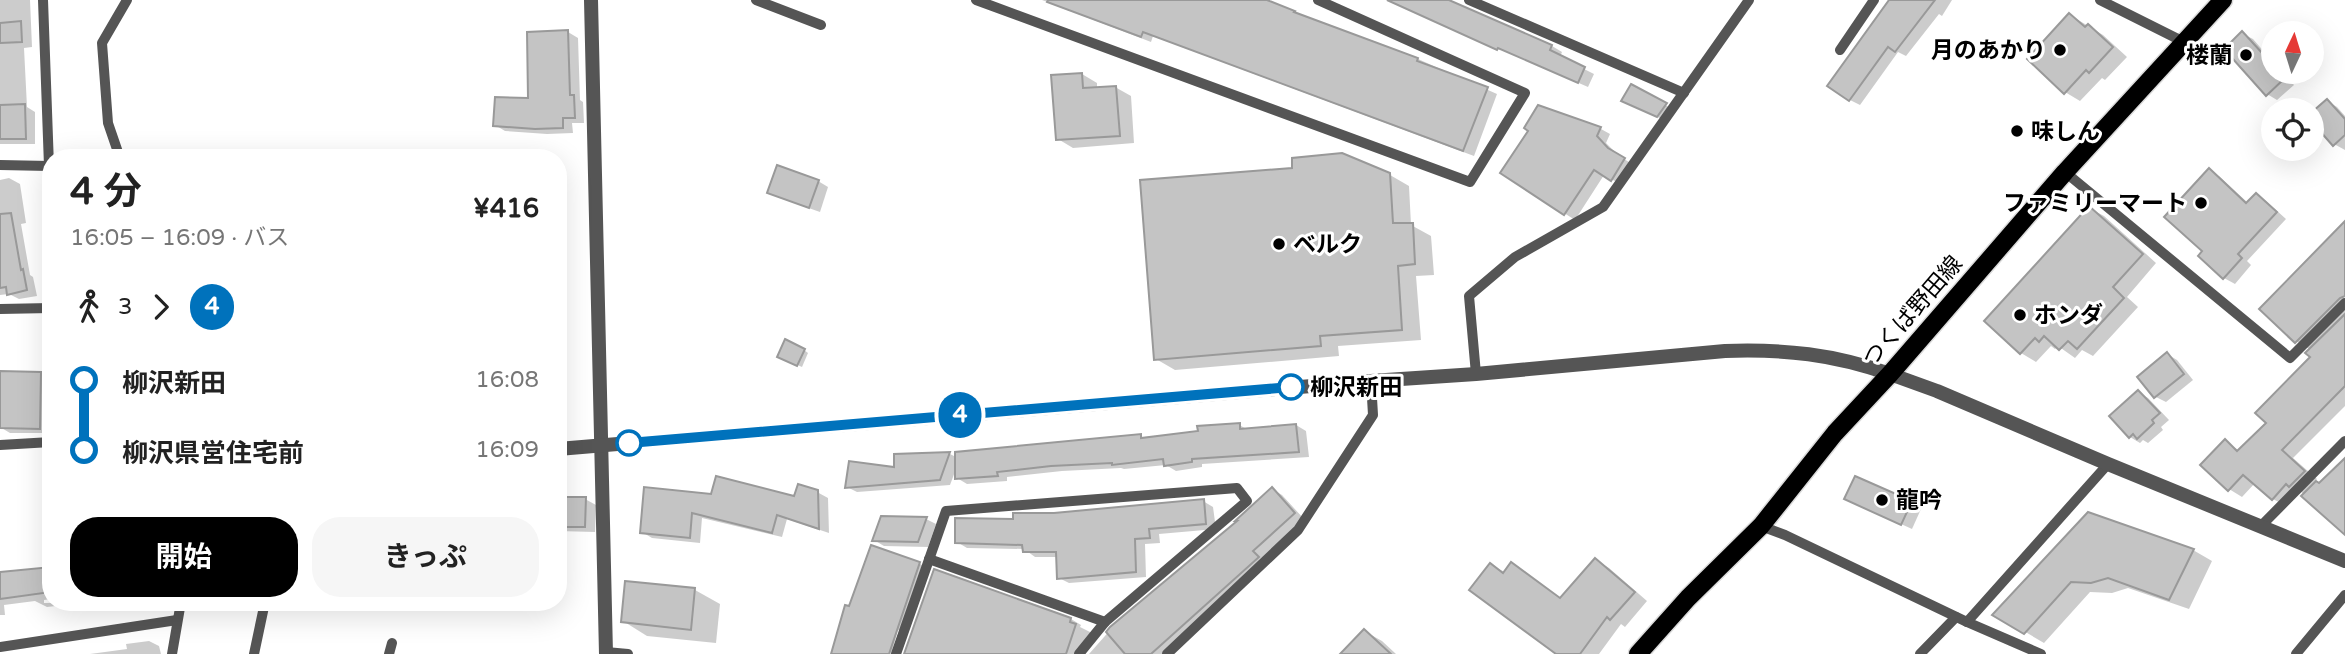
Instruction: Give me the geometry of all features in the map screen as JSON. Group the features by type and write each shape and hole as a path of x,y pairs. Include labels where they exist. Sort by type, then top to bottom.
{"main road":[{"name":"つくば野田線","path":"1638,654 1688,598 1761,526 1835,433 2064,172 2223,0"}],"street":[{"path":"591,0 606,653"},
{"path":"567,448 1763,349 1820,354 1890,373 2345,561"}],"lane":[{"path":"43,0 49,149"},
{"path":"117,149 108,123 102,43 127,0"},
{"path":"755,0 821,25"},
{"path":"976,0 1470,182 1525,93 1318,0"},
{"path":"1469,0 1684,93"},
{"path":"1476,374 1469,296 1515,257 1603,207 1749,0"},
{"path":"1840,50 1874,0"},
{"path":"2101,0 2186,43"},
{"path":"0,165 42,166"},
{"path":"2064,172 2290,358 2345,303"},
{"path":"0,309 42,308"},
{"path":"1167,654 1297,530 1373,415 1371,381"},
{"path":"2261,526 2345,441"},
{"path":"0,444 42,442"},
{"path":"1967,622 2108,464"},
{"path":"896,654 946,511 1237,488 1247,501 1105,622 1079,654"},
{"path":"1761,526 2040,654"},
{"path":"929,559 1105,622"},
{"path":"2296,654 2345,595"},
{"path":"172,654 179,611"},
{"path":"254,654 263,611"},
{"path":"1920,654 1956,617"},
{"path":"0,647 177,620"},
{"path":"389,654 393,643"},
{"path":"606,653 628,654"}],"building":[{"path":"1267,0 1488,87 1463,151 1143,32 1141,37 1047,2"},
{"path":"1387,0 1449,0 1552,45 1550,50 1585,67 1578,83"},
{"path":"1889,0 1935,0 1895,52 1888,47 1849,101 1827,86"},
{"path":"2069,13 2085,27 2088,24 2113,47 2089,73 2086,70 2064,94 2027,59"},
{"path":"21,21 22,42 0,43 0,23"},
{"path":"568,30 570,95 574,95 575,118 563,118 563,128 493,126 495,97 528,98 527,32"},
{"path":"2242,31 2261,52 2261,84 2279,84 2266,96 2224,49"},
{"path":"1082,73 1083,88 1116,86 1120,136 1056,140 1051,75"},
{"path":"1631,84 1667,103 1657,117 1621,101"},
{"path":"2327,99 2345,119 2345,135 2333,146 2324,136 2324,102"},
{"path":"25,104 26,139 0,139 0,105"},
{"path":"1538,105 1601,127 1597,136 1608,148 1625,158 1611,181 1594,170 1564,215 1500,173 1528,131 1524,128"},
{"name":"ベルク","path":"1342,153 1390,173 1393,223 1413,223 1415,264 1398,266 1402,330 1320,336 1321,346 1154,360 1140,180 1292,168 1292,158"},
{"path":"777,165 819,180 809,208 767,193"},
{"path":"2209,168 2246,203 2256,193 2277,212 2238,254 2242,258 2223,279 2198,256 2202,251 2164,217"},
{"path":"2089,206 2143,254 2113,287 2124,298 2077,349 2068,341 2059,350 2044,336 2039,342 2035,338 2020,354 1984,321"},
{"path":"11,213 27,290 7,295 6,287 0,288 0,214"},
{"path":"2345,221 2345,296 2295,343 2259,309"},
{"path":"2345,314 2345,386 2282,450 2305,471 2289,487 2286,484 2272,500 2243,475 2228,491 2200,465 2225,439 2237,451 2266,423 2255,413 2310,357 2305,353"},
{"path":"785,339 805,349 797,366 777,357"},
{"path":"2167,352 2184,374 2154,398 2137,377"},
{"path":"0,371 41,372 40,429 0,428"},
{"path":"2138,390 2160,413 2152,420 2154,423 2137,439 2133,434 2129,438 2109,416"},
{"path":"1240,423 1240,429 1296,424 1299,452 1192,459 1192,462 1164,466 1163,459 1112,465 1051,466 997,472 998,476 955,479 955,452 1141,434 1141,438 1198,431 1197,426"},
{"path":"950,452 940,480 845,488 849,461 894,467 894,454"},
{"path":"2345,458 2345,535 2301,496"},
{"path":"716,476 794,496 798,484 818,490 819,529 777,515 772,533 692,513 690,538 640,533 644,487 711,494"},
{"path":"1855,476 1912,501 1901,525 1844,499"},
{"path":"1272,487 1295,513 1253,551 1259,557 1151,654 1125,654 1106,632 1110,627 1237,521"},
{"path":"567,497 586,497 585,527 567,527"},
{"path":"1204,499 1206,524 1149,529 1150,538 1135,539 1136,572 1057,579 1056,552 1023,552 1022,545 955,543 955,518 1013,519 1013,513 1054,513"},
{"path":"2088,512 2194,549 2169,600 2108,578 2091,583 2071,582 2024,634 1992,615"},
{"path":"881,516 927,517 918,542 872,541"},
{"path":"871,545 920,562 889,654 831,654 845,605 849,606"},
{"path":"1595,558 1635,592 1610,620 1607,617 1580,654 1556,654 1469,590 1490,563 1503,573 1511,562 1560,598"},
{"path":"42,568 42,593 0,599 0,572"},
{"path":"934,569 1071,618 1070,622 1076,624 1066,654 904,654"},
{"path":"625,581 695,588 691,630 621,622"},
{"path":"1364,629 1391,654 1340,654"}],"bus line":[{"name":"4","path":"629,443 1291,387"}],"place":[{"name":"月のあかり","path":"2060,50"},
{"name":"楼蘭","path":"2246,55"},
{"name":"味しん","path":"2017,131"},
{"name":"ファミリーマート","path":"2201,203"},
{"name":"ベルク","path":"1279,244"},
{"name":"ホンダ","path":"2020,315"},
{"name":"柳沢新田","path":"1291,387"},
{"name":"龍吟","path":"1882,500"}]}
